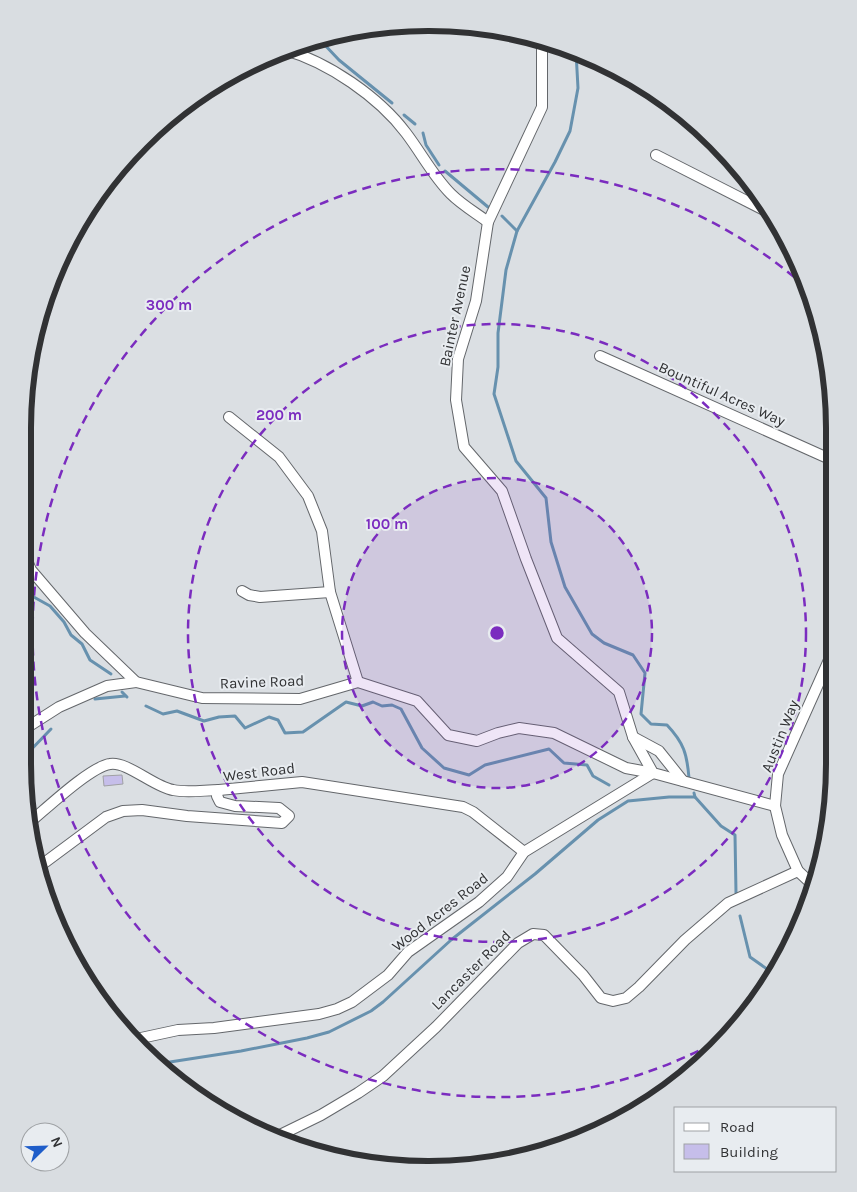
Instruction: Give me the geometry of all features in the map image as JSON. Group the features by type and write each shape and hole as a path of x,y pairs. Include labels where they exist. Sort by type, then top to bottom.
{"street":[{"name":"Bainter Avenue","path":"542,48 542,107 488,222 476,301 458,359 456,400 464,447 502,491 557,638 619,692 633,737 653,773"},
{"path":"296,54 338,73 363,91 406,132 436,177 453,196 488,222"},
{"path":"656,155 758,207"},
{"name":"Bountiful Acres Way","path":"600,356 826,457"},
{"path":"233,421 279,457 308,496 322,531 330,592 358,682 417,701 448,735 476,741 519,728 554,733 626,768 653,773 775,806"},
{"path":"31,570 85,633 136,682"},
{"path":"242,591 249,595 260,597 330,592"},
{"name":"Austin Way","path":"808,880 798,871 782,835 775,806 778,774 826,667"},
{"path":"31,725 59,708 107,686 136,682"},
{"name":"Ravine Road","path":"136,682 202,698 300,699 358,682"},
{"path":"633,737 659,751 684,781"},
{"path":"35,818 100,767 111,764 125,766 156,785 174,791 219,790"},
{"name":"Wood Acres Road","path":"142,1038 178,1030 214,1028 319,1014 352,1002 388,975 408,952 479,902 507,876 524,852 653,773"},
{"name":"West Road","path":"44,863 106,818 123,810 142,810 187,816 282,823 289,816 279,808 235,806 220,802 216,796 219,790 302,782 463,807 473,812 524,852"},
{"name":"Lancaster Road","path":"283,1134 320,1115 383,1076 436,1027 518,943 533,934 544,935 601,998 613,1001 626,998 685,940 728,903 798,871"}],"building":[{"path":"122,775 123,784 104,786 103,776"}],"waterway":[{"path":"325,45 339,60 392,103"},
{"path":"576,59 578,88 570,131 517,231 506,270 498,333 498,367 494,394 516,461 546,498 551,542 565,587 592,634 604,643 633,655 645,673 641,714 651,724 667,725 681,743 686,755 689,778"},
{"path":"404,115 415,124"},
{"path":"423,133 426,145 439,165"},
{"path":"445,171 488,207"},
{"path":"502,216 517,231"},
{"path":"31,595 50,606 64,622 71,635 82,644 90,660 111,674"},
{"path":"122,692 127,697"},
{"path":"95,699 125,696"},
{"path":"146,706 163,714 177,711 204,721 219,717 235,716 245,728 269,717 278,720 285,733 303,732 346,702 362,706 373,702 382,706 392,705 401,709 422,748 444,768 469,775 485,765 549,749 564,763 587,765 593,776 609,785"},
{"path":"31,750 51,729"},
{"path":"694,793 695,797 721,826 735,835 736,893"},
{"path":"167,1062 307,1038 329,1032 371,1011 451,940 535,874 598,820 628,801 669,797 695,797"},
{"path":"740,916 750,957 768,970"}]}
